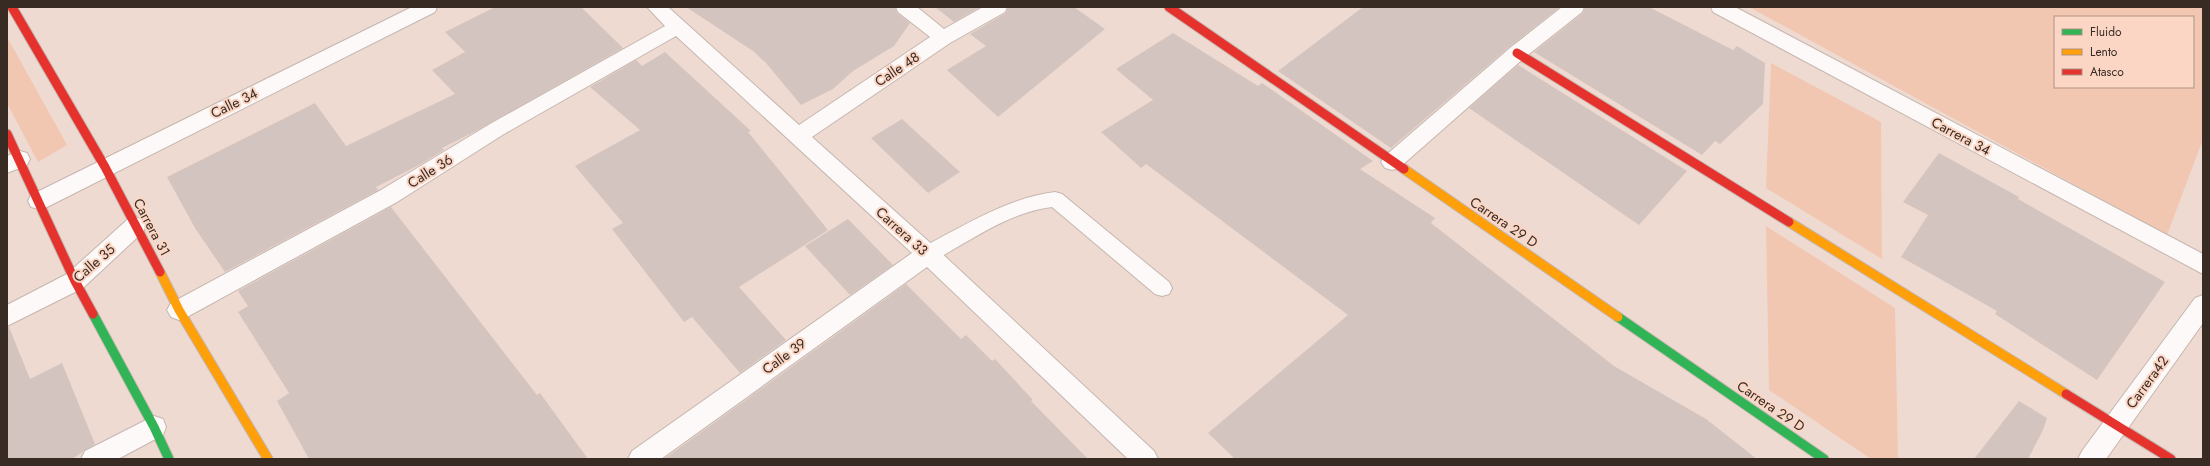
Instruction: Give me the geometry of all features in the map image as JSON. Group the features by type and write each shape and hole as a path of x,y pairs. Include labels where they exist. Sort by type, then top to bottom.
{"street":[{"name":"Carrera 31","path":"12,7 105,167 179,310 268,459"},
{"name":"Calle 34","path":"39,201 428,7"},
{"name":"Carrera 33","path":"656,7 928,254 1144,459"},
{"path":"905,7 943,38"},
{"name":"Calle 48","path":"798,136 943,38 998,7"},
{"name":"Carrera 29 D","path":"1169,7 1824,459"},
{"path":"1392,162 1517,53 1575,7"},
{"name":"Carrera 34","path":"1720,7 2203,265"},
{"name":"Calle 36","path":"179,310 389,196 497,129 678,27"},
{"path":"1517,53 2171,459"},
{"path":"7,134 14,162 39,201 75,281 170,459"},
{"name":"Calle 35","path":"7,316 75,281 135,226"},
{"name":"Calle 39","path":"641,459 928,254"},
{"name":"Carrera42","path":"2091,459 2203,305"},
{"path":"94,459 154,427"}],"lane":[{"path":"928,254 984,224 1032,202 1055,199 1162,288"}],"shaded area":[{"path":"1749,7 2203,7 2203,139 2167,235"},
{"path":"7,37 67,145 38,162 7,103"},
{"path":"1771,63 1881,122 1882,259 1766,188"},
{"path":"1766,226 1895,308 1898,459 1871,459 1769,390"}],"building":[{"path":"495,7 581,7 623,48 474,132 442,148 444,150 419,165 376,187 378,190 225,272 195,228 167,177 315,103 346,146 455,94 432,70 465,52 445,32"},
{"path":"686,7 895,7 897,13 910,23 894,46 853,71 833,89 801,105 766,63 753,51"},
{"path":"935,7 980,7 954,22"},
{"path":"1008,7 1074,7 1105,29 998,117 947,70 986,46 970,34 1006,13"},
{"path":"1363,7 1560,7 1509,47 1391,148 1278,71"},
{"path":"1585,7 1649,7 1733,50 1737,46 1765,63 1763,104 1720,144 1715,141 1702,155 1534,52 1583,13"},
{"path":"1173,33 1258,86 1262,83 1373,161 1360,169 1435,218 1431,223 1614,366 1706,419 1757,459 1235,459 1208,433 1348,315 1146,164 1141,168 1101,132 1153,100 1116,69"},
{"path":"665,52 751,131 748,132 828,230 739,287 786,340 740,373 692,317 684,322 612,229 623,223 575,166 640,130 590,87 636,60 642,66"},
{"path":"1518,65 1687,171 1639,225 1469,108"},
{"path":"902,119 960,172 928,193 871,138"},
{"path":"1939,153 2019,197 2018,199 2165,282 2097,380 1995,314 1997,311 1901,257 1928,215 1903,202"},
{"path":"391,207 537,395 540,393 588,459 309,459 277,401 289,393 238,312 248,306 238,291"},
{"path":"848,219 893,265 850,295 805,246"},
{"path":"906,284 961,339 966,335 992,361 995,359 1033,400 1031,401 1088,459 664,459"},
{"path":"7,327 9,327 30,379 62,363 95,444 72,459 7,459"},
{"path":"2019,401 2047,418 2043,430 2028,459 1974,459"}],"traffic: fast":[{"path":"93,314 154,427 169,459"},
{"path":"1618,317 1824,459"}],"traffic: slow":[{"path":"1404,169 1618,317"},
{"path":"1789,222 2066,394"},
{"path":"160,272 179,310 268,459"}],"traffic: jam":[{"path":"12,7 105,167 160,272"},
{"path":"1169,7 1404,169"},
{"path":"1517,53 1789,222"},
{"path":"7,134 75,281 93,314"},
{"path":"2066,394 2171,459"}]}
